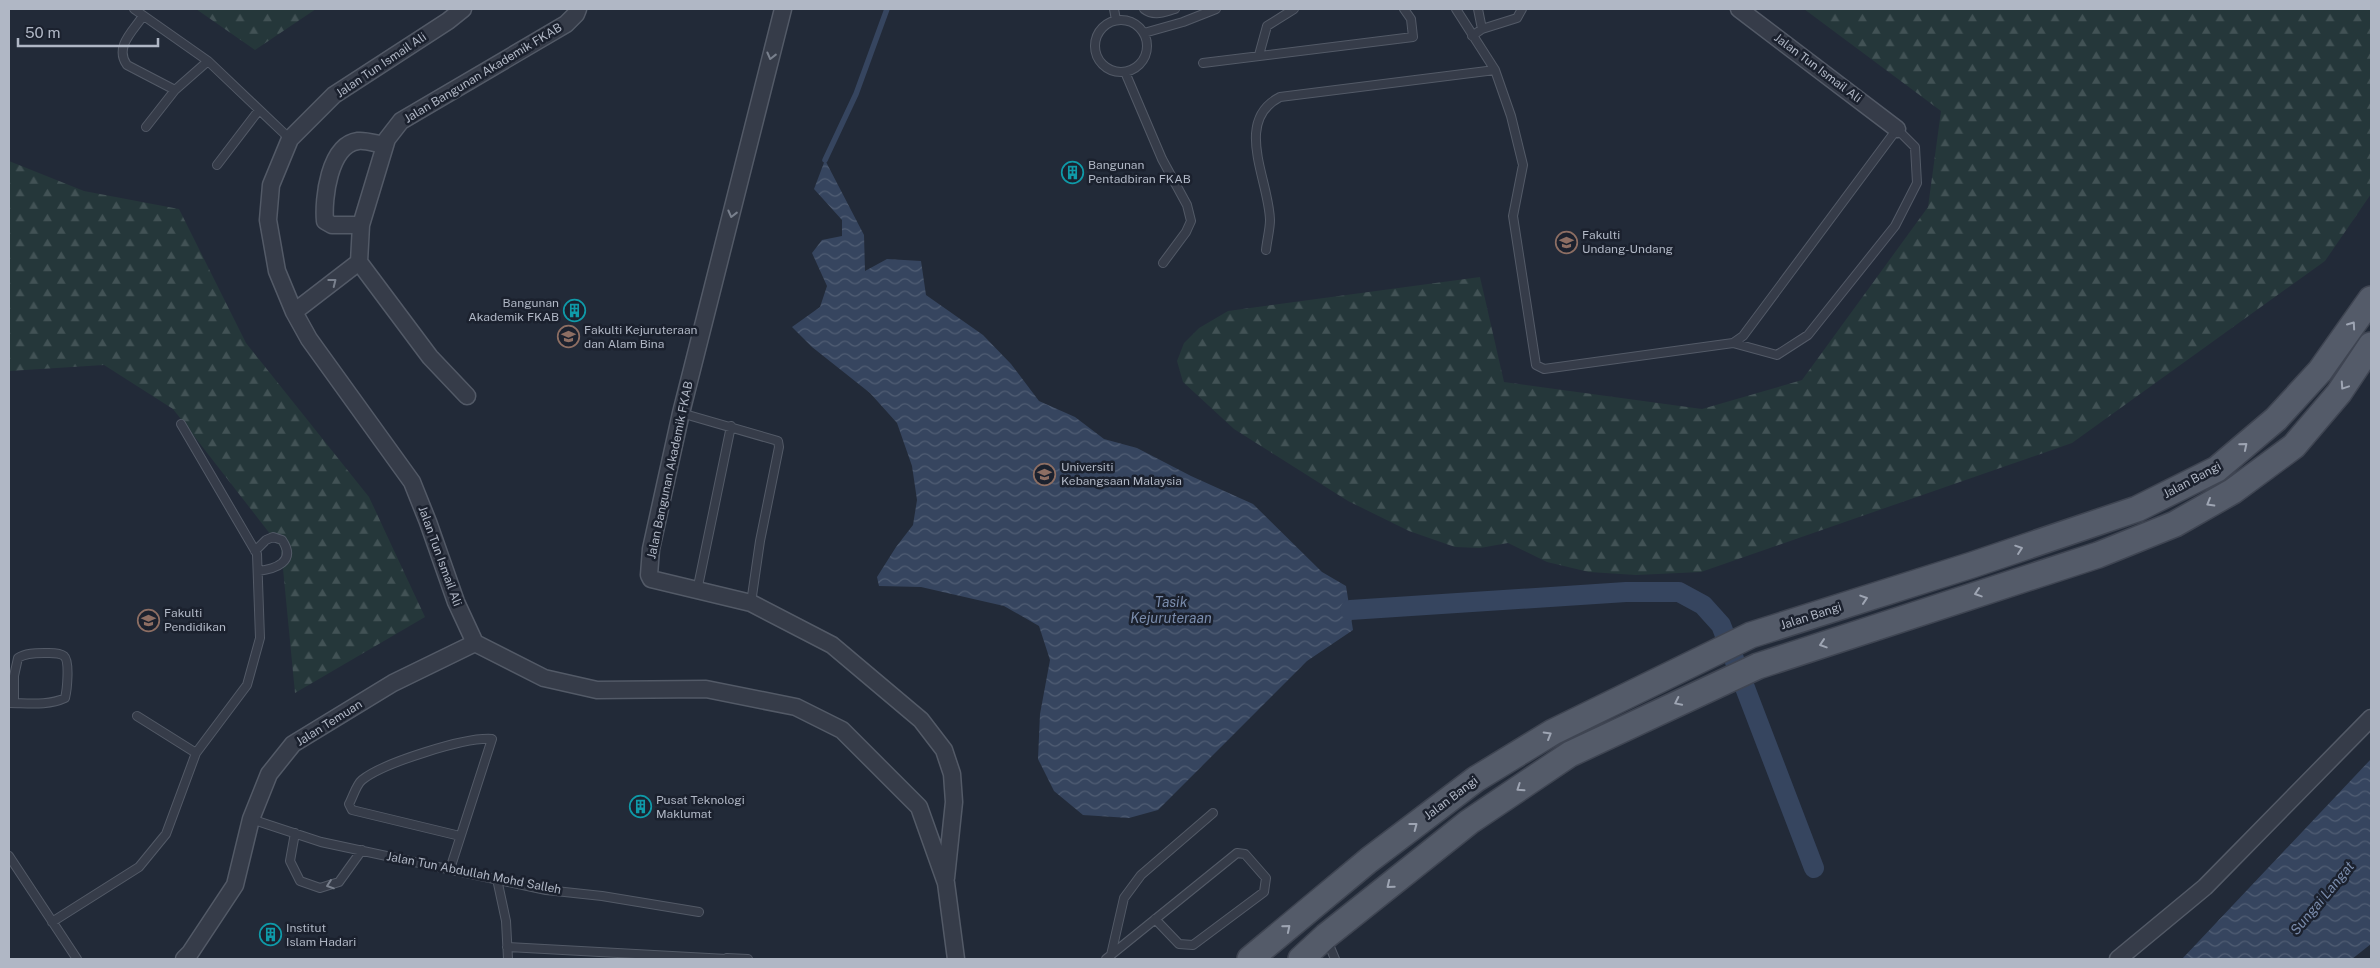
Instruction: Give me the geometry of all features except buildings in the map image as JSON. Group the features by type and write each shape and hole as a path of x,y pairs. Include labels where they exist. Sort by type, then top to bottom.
{"main road":[{"name":"Jalan Bangi","path":"1250,959 1369,860 1476,779 1553,732 1708,654 1751,635 1972,565 2137,509 2218,468 2276,419 2320,371 2371,299"},
{"path":"1301,959 1330,948 1469,822 1570,754 1722,681 1758,666 2098,555 2175,524 2233,491 2294,446 2339,394 2371,345"}],"street":[{"name":"Jalan Tun Ismail Ali","path":"463,9 334,95 290,139 271,186 268,220 277,271 294,312 318,351 412,482 456,602 475,644"},
{"name":"Jalan Bangunan Akademik FKAB","path":"359,262 361,225 387,139 401,121 566,24 576,14 578,9"},
{"name":"Jalan Bangunan Akademik FKAB","path":"783,9 681,413 648,569 651,579 751,603 832,645 921,720 944,750 952,774 954,802 946,883"},
{"name":"Jalan Tun Ismail Ali","path":"1739,9 1897,129"},
{"path":"361,225 332,225 325,221 324,205 334,160 345,147 358,141 385,145"},
{"path":"294,312 359,262 430,357 467,396"},
{"path":"475,644 544,678 597,690 706,689 796,707 842,730 919,807 946,883 956,959"},
{"name":"Jalan Temuan","path":"184,959 235,885 251,819 269,774 293,744 393,683 475,644"},
{"path":"2118,959 2205,887 2371,718"}],"lane":[{"path":"134,9 208,61 290,139"},
{"path":"1114,9 1116,20"},
{"path":"1144,9 1149,13 1177,9 1183,22"},
{"path":"1144,33 1183,22 1216,9"},
{"path":"1259,55 1267,26 1294,9"},
{"path":"1203,63 1413,36 1411,19 1404,9"},
{"path":"1457,9 1472,36 1495,70 1511,116 1523,166 1513,216 1536,365 1544,369 1733,343 1777,355 1808,335 1895,226 1917,183 1915,147 1897,129 1749,328 1733,343"},
{"path":"1478,9 1482,29"},
{"path":"1472,36 1482,29 1517,18 1522,9"},
{"path":"143,16 123,44 122,58 127,64 175,90"},
{"path":"1116,20 1132,22 1144,33 1148,45 1145,57 1137,67 1124,72 1111,70 1100,62 1095,50 1096,37 1104,26 1116,20"},
{"path":"146,128 175,90 208,61"},
{"path":"1266,250 1270,220 1256,128 1261,113 1268,104 1280,98 1495,70"},
{"path":"1124,72 1162,160 1187,206 1191,221 1186,232 1163,263"},
{"path":"218,165 259,110"},
{"path":"681,413 778,441 779,447 760,541 751,603"},
{"path":"52,922 139,868 166,834 196,754 247,685 260,638 258,572 255,551 181,424"},
{"path":"697,591 731,426"},
{"path":"255,551 266,540 273,537 282,540 286,550 284,562 278,567 258,572"},
{"path":"38,653 59,653 64,656 68,688 65,698 46,703 11,703 18,658 22,655 38,653"},
{"path":"137,716 196,754"},
{"path":"450,869 492,739 450,745 408,758 360,782 349,804 352,810 460,836"},
{"path":"1109,957 1124,898 1141,875 1213,813"},
{"name":"Jalan Tun Abdullah Mohd Salleh","path":"251,819 321,842 546,890 602,896 699,912"},
{"path":"295,833 290,861 300,882 320,888 339,882 362,850"},
{"path":"1109,957 1155,919 1236,853 1245,854 1266,878 1264,892 1193,945 1179,944 1155,919"},
{"path":"9,856 77,959"},
{"path":"497,879 506,921 508,959"},
{"path":"507,947 748,959"},
{"path":"565,950 565,959"}],"green space":[{"path":"196,9 316,9 255,50"},
{"path":"1804,9 2371,9 2371,194 2325,261 2072,443 1701,572 1636,575 1589,572 1547,562 1508,543 1480,548 1455,547 1409,531 1348,501 1234,429 1183,382 1177,361 1184,343 1199,328 1228,311 1480,277 1504,382 1702,409 1802,380 1928,207 1941,111"},
{"path":"9,161 84,191 179,209 246,343 369,497 425,617 295,693 281,548 173,409 104,365 9,371"}],"water":[{"name":"Tasik Kejuruteraan","path":"825,160 864,235 865,271 887,259 921,261 926,295 983,335 1011,364 1039,401 1075,417 1104,439 1137,448 1191,476 1253,504 1322,572 1346,586 1353,630 1307,661 1158,810 1129,818 1083,815 1054,791 1038,759 1040,714 1050,660 1039,626 1004,606 921,587 879,586 877,577 913,525 917,500 912,466 897,423 870,393 812,347 792,327 820,307 827,286 812,253 822,240 842,236 842,220 814,189"},
{"name":"Sungai Langat","path":"2371,759 2371,944 2352,959 2182,959"}],"waterway":[{"path":"825,160 856,94 887,9"},
{"path":"1350,610 1626,592 1679,592 1703,605 1721,625 1814,868"}],"place":[{"name":"Bangunan Pentadbiran FKAB","path":"1072,172"},
{"name":"Fakulti Undang-Undang","path":"1566,242"},
{"name":"Bangunan Akademik FKAB","path":"575,310"},
{"name":"Fakulti Kejuruteraan dan Alam Bina","path":"568,337"},
{"name":"Universiti Kebangsaan Malaysia","path":"1045,474"},
{"name":"Fakulti Pendidikan","path":"148,620"},
{"name":"Pusat Teknologi Maklumat","path":"640,807"},
{"name":"Institut Islam Hadari","path":"270,935"}]}
